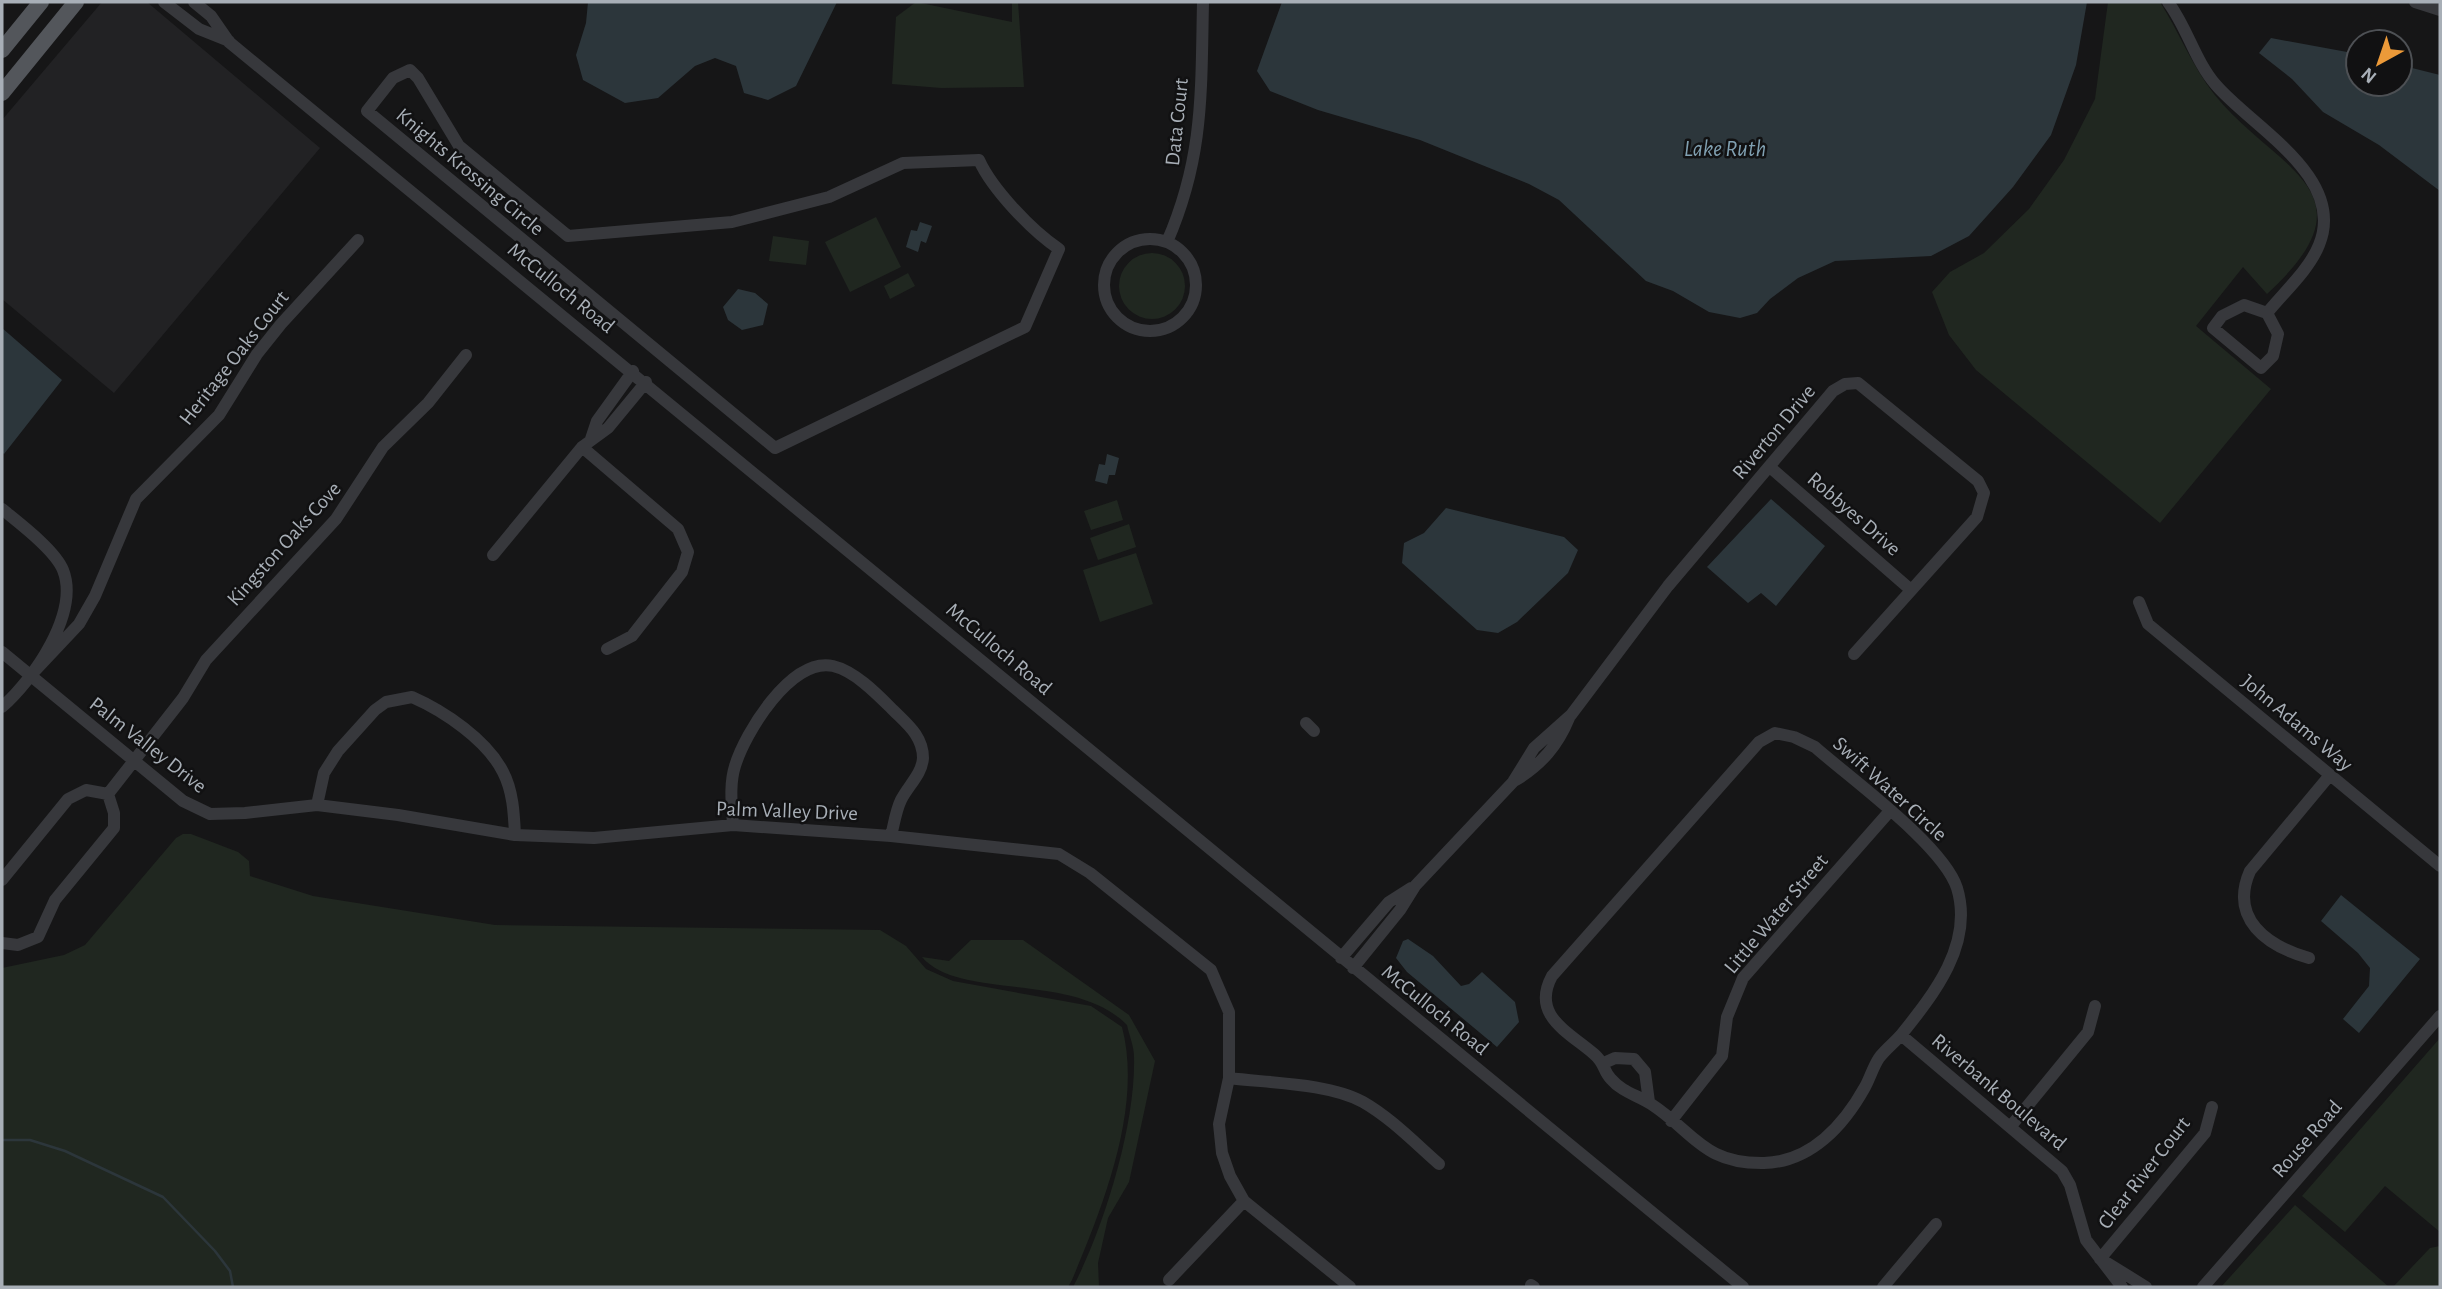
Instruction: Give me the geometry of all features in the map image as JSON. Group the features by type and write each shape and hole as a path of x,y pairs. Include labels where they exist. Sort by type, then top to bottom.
{"main road":[{"path":"2,50 41,2"},
{"path":"2,93 76,2"}],"street":[{"name":"McCulloch Road","path":"164,2 199,29 229,41"},
{"name":"McCulloch Road","path":"194,2 211,16 229,41 1742,1287"},
{"name":"Data Court","path":"1167,243 1185,200 1198,142 1203,2"},
{"path":"2168,2 2204,71 2218,88 2301,165 2316,186 2322,203 2323,226 2320,243 2311,259 2267,313"},
{"path":"2415,2 2440,10"},
{"name":"Knights Krossing Circle","path":"410,71 418,78 459,146 568,236 732,222 829,197 903,163 979,160 994,184 1043,239 1059,249 1055,262 1025,327 775,448 366,111 393,78 410,71"},
{"path":"1151,239 1167,243 1178,249 1189,262 1195,276 1195,292 1190,307 1180,320 1167,328 1136,329 1120,320 1110,308 1104,293 1108,265 1121,249 1135,242 1151,239"},
{"name":"Heritage Oaks Court","path":"31,675 79,624 95,596 136,499 219,415 257,354 358,240"},
{"path":"2244,305 2267,313 2278,334 2277,346 2261,368 2213,328 2222,316 2244,305"},
{"name":"Kingston Oaks Cove","path":"108,794 183,698 206,660 336,519 383,447 447,382 466,355"},
{"path":"587,443 597,421 633,371"},
{"path":"492,555 587,443 608,428 646,382"},
{"name":"Riverton Drive","path":"1353,968 1400,910 1415,886 1513,782 1546,757 1560,738 1571,715 1668,586 1771,468 1833,391 1845,384 1858,383 1978,481 1984,493 1977,517 1854,654"},
{"path":"609,405 620,414"},
{"path":"587,443 678,529 688,552 682,572 632,636 607,649"},
{"name":"Robbyes Drive","path":"1771,468 1911,590"},
{"path":"2,509 53,556 63,570 67,608 31,675 2,707"},
{"name":"John Adams Way","path":"2139,602 2148,624 2440,866"},
{"name":"Palm Valley Drive","path":"2,652 183,801 210,814 245,814 317,805 398,815 515,835 594,838 733,825 891,836 1059,854 1090,873 1211,970 1229,1012 1228,1078 1219,1124 1222,1153 1244,1201 1350,1287"},
{"path":"733,825 732,780 746,739 769,705 796,677 810,668 825,665 836,666 866,685 911,726 922,743 923,760 900,800 891,836"},
{"path":"317,805 324,773 338,751 375,710 386,702 412,697 451,720 495,758 504,774 514,806 515,835"},
{"name":"Swift Water Circle","path":"1775,733 1794,737 1815,747 1946,866 1957,888 1962,925 1953,957 1901,1035 1879,1058 1850,1112 1816,1147 1785,1161 1763,1163 1731,1160 1704,1150 1649,1102 1634,1097 1609,1078 1604,1063 1550,1017 1545,1003 1545,990 1552,976 1759,742 1775,733"},
{"path":"2309,958 2286,951 2251,923 2246,913 2244,886 2250,871 2330,775"},
{"path":"2,880 68,799 86,790 108,794 114,813 114,828 55,900 38,937 18,945 2,943"},
{"name":"Little Water Street","path":"1671,1121 1722,1056 1727,1017 1743,978 1889,812"},
{"name":"Riverton Drive","path":"1341,958 1389,902 1415,886"},
{"path":"2011,1126 2088,1032 2095,1006"},
{"name":"Rouse Road","path":"2203,1287 2440,1016"},
{"name":"Riverbank Boulevard","path":"1901,1035 2062,1171 2070,1185 2086,1240 2122,1287"},
{"path":"1604,1063 1615,1058 1634,1059 1645,1072 1649,1102"},
{"path":"1228,1078 1341,1093 1362,1101 1388,1118 1439,1164"},
{"name":"Clear River Court","path":"2100,1259 2205,1133 2213,1107"},
{"path":"1169,1280 1244,1201"},
{"path":"1883,1287 1936,1224"},
{"name":"Riverbank Boulevard","path":"2100,1259 2146,1287"}],"shaded area":[{"path":"102,2 147,2 320,148 114,393 2,299 2,120"},
{"path":"916,2 1012,22 1012,2 1018,2 1024,87 941,88 892,84 896,17"},
{"path":"2108,2 2160,2 2214,94 2238,120 2287,163 2305,184 2316,205 2315,230 2300,259 2267,294 2243,267 2196,326 2271,389 2160,523 1976,370 1949,335 1932,292 1950,272 1984,253 2029,209 2064,160 2095,99"},
{"path":"876,217 901,267 850,292 825,242"},
{"path":"773,236 809,241 806,265 769,261"},
{"path":"1146,253 1158,253 1170,258 1180,268 1185,286 1183,299 1170,314 1158,319 1146,319 1134,314 1124,304 1119,292 1119,280 1124,268 1134,258"},
{"path":"908,273 915,286 890,299 884,286"},
{"path":"1117,500 1123,520 1091,530 1084,511"},
{"path":"1129,524 1136,547 1098,560 1090,538"},
{"path":"1136,553 1153,604 1100,622 1083,570"},
{"path":"191,834 238,852 249,861 250,876 313,896 495,925 880,930 906,946 926,969 953,981 1091,1006 1122,1027 1127,1058 1127,1090 1124,1123 1107,1189 1072,1280 1068,1287 2,1287 2,968 64,955 85,945 176,838"},
{"path":"971,940 1023,940 1129,1015 1155,1061 1129,1182 1108,1218 1098,1263 1099,1287 1073,1287 1096,1236 1124,1144 1130,1113 1134,1057 1127,1025 1105,1008 1078,998 1049,991 962,979 939,970 922,957 949,961"},
{"path":"2440,1038 2440,1232 2385,1186 2345,1232 2302,1196"},
{"path":"2295,1205 2389,1287 2221,1287"},
{"path":"2440,1246 2440,1287 2393,1287 2430,1248"}],"water":[{"path":"588,2 837,2 796,86 768,100 744,93 736,66 715,58 695,66 658,98 625,103 583,80 576,55 586,23"},
{"name":"Lake Ruth","path":"1282,2 2087,2 2076,65 2051,135 2013,187 1969,236 1931,256 1835,261 1798,278 1770,299 1757,313 1740,318 1709,312 1673,291 1646,281 1559,200 1529,184 1420,140 1318,110 1270,91 1257,71"},
{"path":"2271,38 2344,51 2344,98 2414,98 2414,68 2440,75 2440,191 2379,145 2323,112 2292,79 2259,53"},
{"path":"920,222 932,226 926,243 921,241 918,252 906,247 911,230 917,231"},
{"path":"738,289 755,293 768,304 763,325 742,330 728,320 723,307"},
{"path":"2,328 62,380 4,454 2,452"},
{"path":"1107,454 1119,458 1115,475 1109,475 1107,484 1095,481 1099,464 1105,465"},
{"path":"1771,499 1825,546 1776,606 1761,593 1748,603 1707,567"},
{"path":"1446,508 1564,537 1578,550 1568,573 1517,622 1498,633 1477,630 1402,563 1404,543 1424,533"},
{"path":"2341,895 2420,959 2359,1033 2343,1019 2369,986 2370,968 2358,953 2321,921"},
{"path":"1408,939 1433,956 1461,986 1469,984 1482,972 1515,1002 1519,1022 1497,1047 1407,972 1396,958 1403,941"}],"waterway":[{"path":"2,1140 30,1140 65,1151 163,1197 215,1251 230,1271 233,1287"}]}
